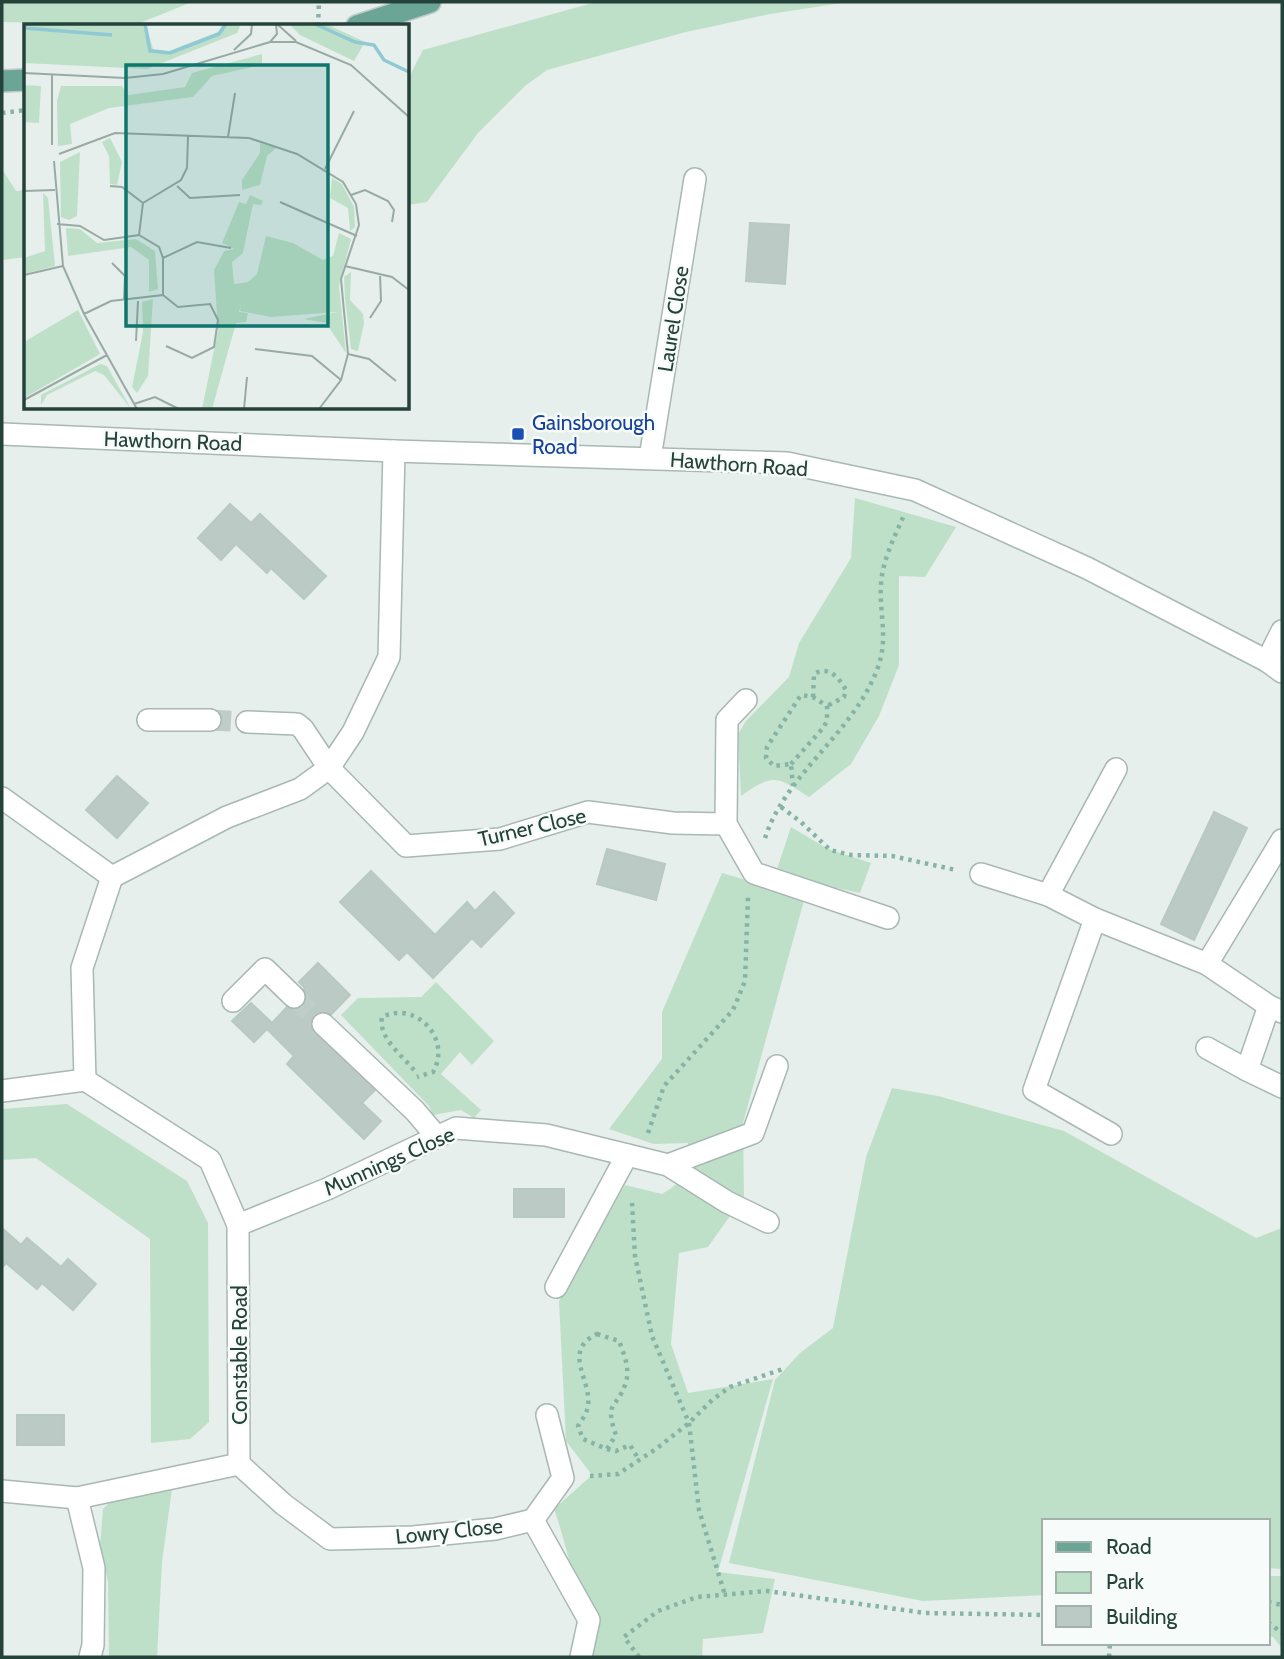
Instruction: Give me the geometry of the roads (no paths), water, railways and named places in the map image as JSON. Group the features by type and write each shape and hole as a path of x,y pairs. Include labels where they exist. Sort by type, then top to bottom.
{"main road":[{"path":"363,24 430,2"},
{"path":"2,81 24,80"}],"street":[{"name":"Laurel Close","path":"650,458 695,179"},
{"name":"Hawthorn Road","path":"2,434 394,451 787,463 915,490 1087,568 1275,667"},
{"path":"2,1091 85,1080 82,968 112,877 227,817 300,789 329,768 353,732 389,657 394,451"},
{"path":"1275,667 1282,631"},
{"path":"746,700 727,720 726,824 754,873 888,918"},
{"path":"148,720 210,720"},
{"name":"Turner Close","path":"247,722 297,724 329,768 406,846 500,839 588,812 673,823 726,824"},
{"path":"1048,895 1116,769"},
{"path":"2,798 112,877"},
{"path":"1207,964 1282,840"},
{"path":"981,874 1048,895 1095,919 1207,964 1276,1009 1247,1070"},
{"path":"1095,919 1034,1090 1111,1134"},
{"path":"233,1001 265,969 294,997"},
{"path":"323,1024 400,1096 437,1137"},
{"path":"1207,1048 1282,1087"},
{"path":"668,1165 753,1133 777,1066"},
{"name":"Constable Road","path":"85,1080 210,1160 238,1225 239,1464"},
{"name":"Munnings Close","path":"238,1225 327,1189 456,1128 546,1135 668,1165 727,1202 768,1222"},
{"path":"556,1287 634,1157"},
{"path":"533,1520 563,1478 547,1415"},
{"path":"2,1491 77,1498 239,1464"},
{"name":"Lowry Close","path":"239,1464 283,1504 330,1539 413,1537 495,1529 533,1520 589,1620 581,1657"},
{"path":"77,1498 94,1567 93,1645 90,1657"}],"tunnel":[{"path":"210,720 247,722"},
{"path":"294,997 323,1024"}],"place":[{"name":"Gainsborough Road","path":"518,434"}]}
